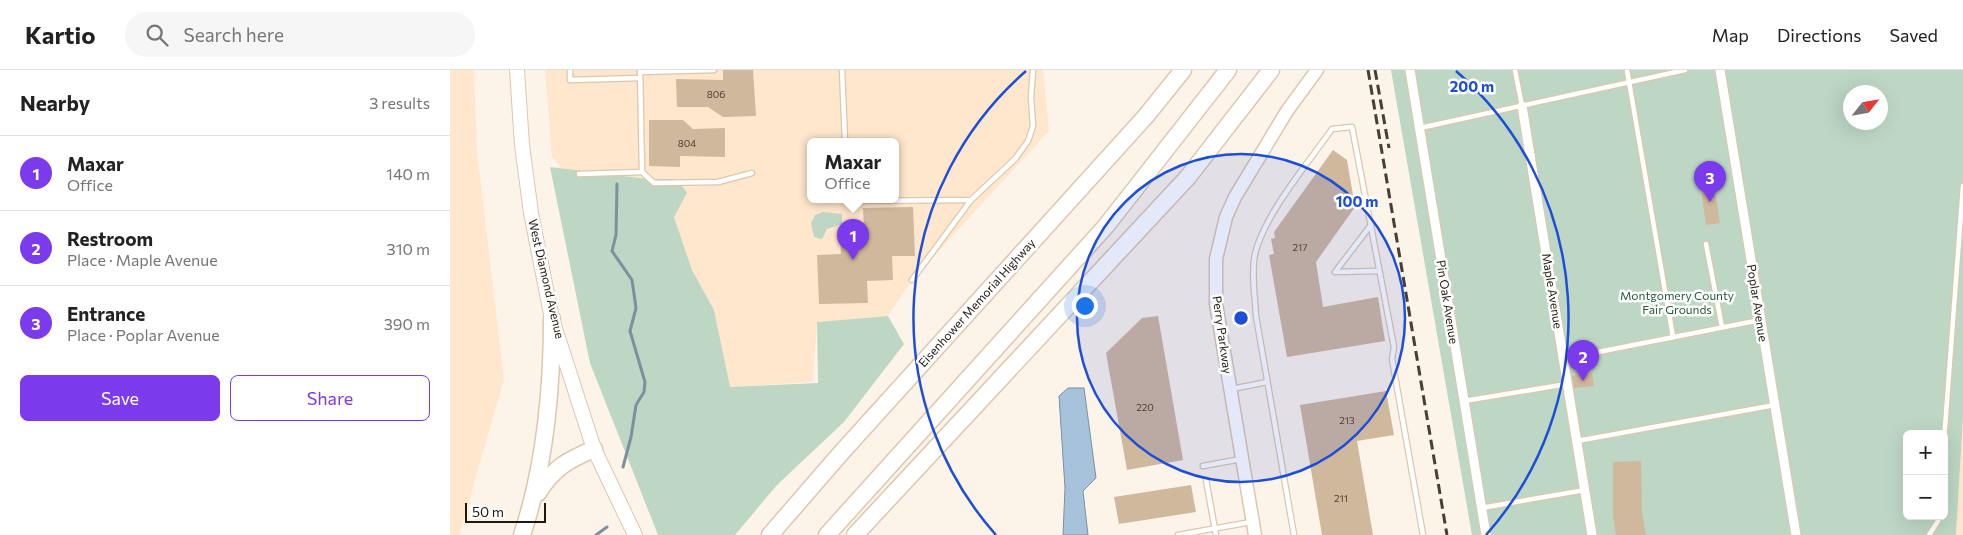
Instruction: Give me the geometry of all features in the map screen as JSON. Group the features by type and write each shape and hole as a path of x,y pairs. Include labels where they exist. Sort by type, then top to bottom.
{"highway":[{"name":"Eisenhower Memorial Highway","path":"770,535 854,438 1146,116 1183,70"},
{"path":"827,535 1106,226 1228,70"},
{"path":"855,535 1188,177 1271,70"},
{"path":"522,535 533,501 550,399 552,319"},
{"path":"533,501 549,476 571,458 594,448"}],"main road":[{"name":"West Diamond Avenue","path":"517,70 522,145 530,203 552,319 594,448 635,535"}],"street":[{"name":"Perry Parkway","path":"1255,535 1216,304 1216,259 1226,217 1238,190 1287,111 1316,70"},
{"name":"Pin Oak Avenue","path":"1410,70 1418,129 1486,535"},
{"name":"Poplar Avenue","path":"1720,70 1796,535"},
{"name":"Maple Avenue","path":"1522,106 1592,535"}],"lane":[{"path":"570,70 570,80 640,78"},
{"path":"642,172 640,71 714,70"},
{"path":"842,70 845,138"},
{"path":"912,280 971,200 1015,158 1028,141 1033,126 1032,70"},
{"path":"1515,70 1522,106"},
{"path":"1627,70 1673,337"},
{"path":"1418,129 1684,70"},
{"path":"1294,535 1256,316 1255,254 1269,220 1332,129 1352,127 1394,347 1392,359 1423,535"},
{"path":"579,174 642,172 654,183 718,182 752,173"},
{"path":"1945,430 1963,186"},
{"path":"899,201 971,200"},
{"path":"1371,225 1335,272 1379,271"},
{"path":"1706,244 1722,327"},
{"path":"1563,359 1760,320"},
{"path":"1230,390 1267,382"},
{"path":"1464,400 1567,384"},
{"path":"1577,441 1775,405"},
{"path":"1203,466 1242,459"},
{"path":"1206,480 1216,535"},
{"path":"1481,508 1585,490"},
{"path":"1929,535 1938,520"},
{"path":"1178,535 1253,521"}],"shaded area":[{"path":"450,70 474,70 477,151 504,380 459,535 450,535"},
{"path":"545,70 1043,70 1049,131 912,280 888,316 817,322 813,382 730,387 721,356 714,310 692,270 674,217 572,181 552,157"},
{"path":"1963,417 1963,535 1956,535"}],"green space":[{"name":"Montgomery County Fair Grounds","path":"1391,70 1963,70 1963,417 1956,535 1472,535"},
{"path":"550,167 648,179 677,179 687,193 674,217 692,270 714,310 730,387 818,383 817,322 888,316 904,344 844,422 777,485 735,535 658,535 590,363"},
{"path":"823,212 842,214 842,224 827,229 822,239 814,237 811,223 815,215"}],"water":[{"path":"1068,388 1084,388 1096,478 1083,491 1088,535 1063,535 1065,488 1059,396"}],"building":[{"path":"723,70 753,70 756,116 723,117 708,107 677,107 676,79 723,80"},
{"path":"649,120 683,120 693,129 725,128 725,157 680,156 680,167 649,166"},
{"path":"1333,150 1347,160 1355,207 1316,262 1323,307 1378,297 1385,341 1287,357 1269,255 1274,254 1271,239 1275,238 1274,232"},
{"path":"1713,179 1720,223 1706,225 1700,181"},
{"path":"913,207 915,256 892,256 893,280 867,281 868,303 819,304 817,255 841,254 840,231 864,231 863,208"},
{"path":"1158,316 1183,460 1127,470 1106,353 1142,318"},
{"path":"1585,370 1585,374 1592,373 1594,386 1574,388 1572,376 1576,375 1575,371"},
{"path":"1386,391 1394,435 1357,441 1373,535 1322,535 1300,405"},
{"path":"1641,461 1642,513 1646,535 1616,535 1613,516 1613,462"},
{"path":"1191,485 1196,512 1119,524 1114,497"}],"waterway":[{"path":"617,184 616,235 612,251 632,280 636,308 630,331 645,382 644,392 636,405 631,437 623,467"},
{"path":"596,535 607,527"}],"railway":[{"path":"1368,70 1447,535"},
{"path":"1375,70 1389,148"}],"place":[{"name":"Entrance","path":"1710,202"},
{"name":"Maxar","path":"853,260"},
{"name":"Restroom","path":"1583,381"}]}
